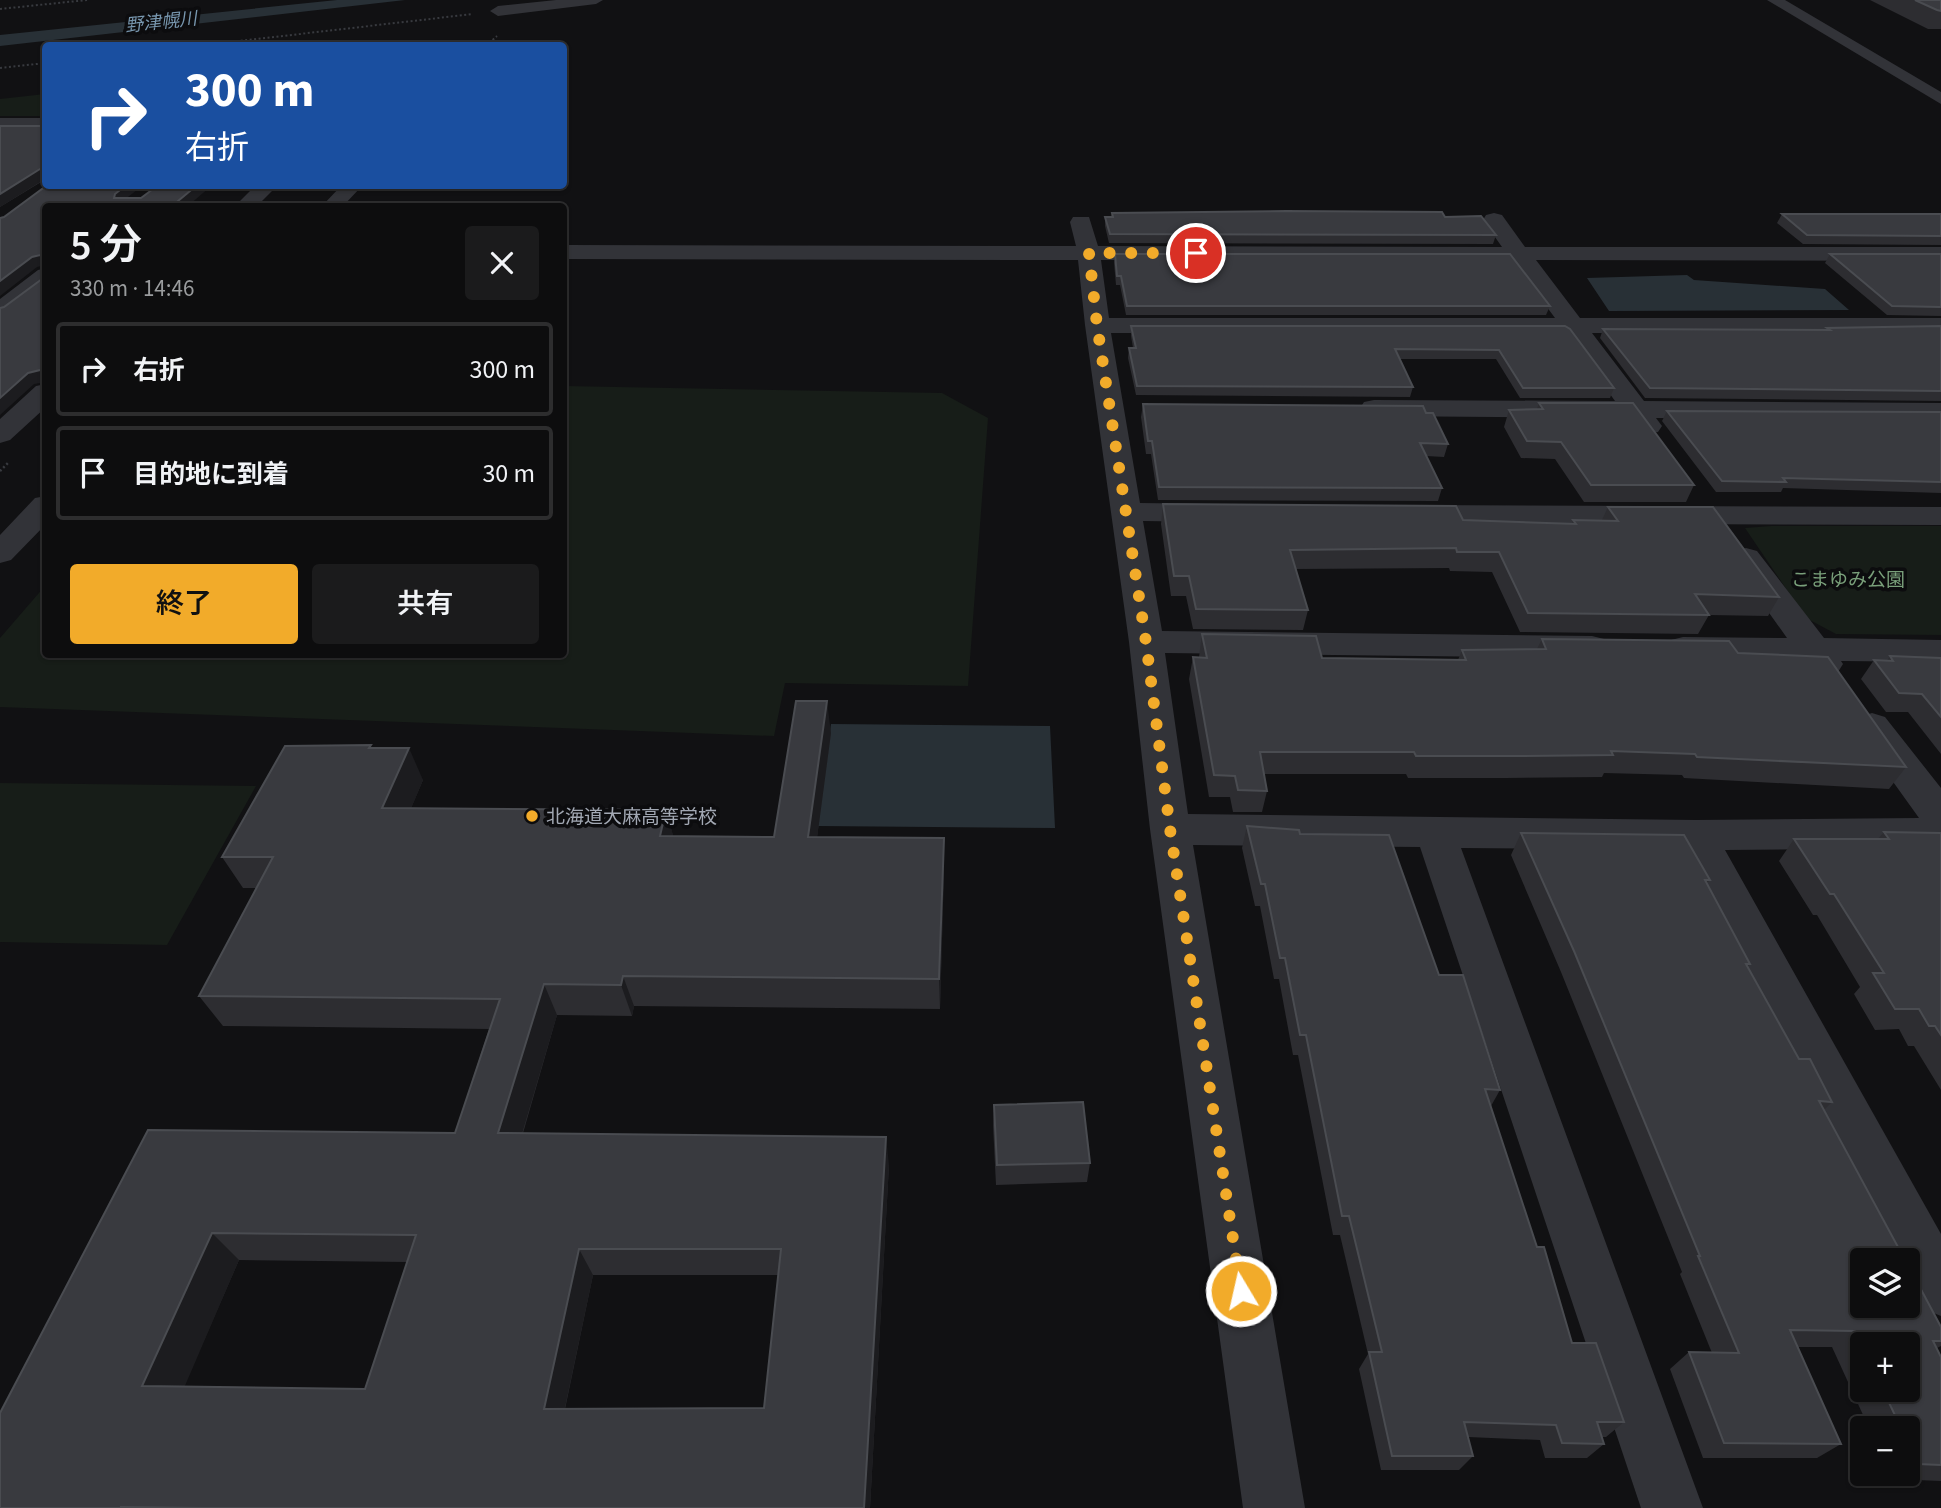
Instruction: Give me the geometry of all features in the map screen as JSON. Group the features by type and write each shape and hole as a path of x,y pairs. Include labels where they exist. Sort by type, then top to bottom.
{"street":[{"path":"498,11 596,0"},
{"path":"1774,0 1941,99"},
{"path":"0,124 37,124"},
{"path":"0,142 37,124"},
{"path":"248,203 264,189"},
{"path":"335,203 349,189"},
{"path":"1494,220 1668,452"},
{"path":"1085,237 1097,325 1123,406 1126,512 1170,829 1274,1508"},
{"path":"567,253 1085,237 1520,254 1941,254"},
{"path":"0,284 42,281"},
{"path":"0,311 42,281"},
{"path":"1097,325 1941,326"},
{"path":"0,434 42,396"},
{"path":"1345,408 1941,411"},
{"path":"1691,484 1941,817"},
{"path":"0,553 42,509"},
{"path":"1126,512 1249,513"},
{"path":"1386,514 1941,516"},
{"path":"1146,642 1941,651"},
{"path":"1170,829 1696,835 1941,834"},
{"path":"1436,832 1672,1508"},
{"path":"1696,835 1941,1288"}],"path":[{"path":"0,9 87,0"},
{"path":"231,42 498,11"},
{"path":"0,68 42,63"}],"green space":[{"path":"42,94 42,116 0,116 0,99"},
{"path":"567,386 942,393 988,418 968,686 785,683 774,736 0,707 0,638 42,589 42,658 567,658"},
{"name":"こまゆみ公園","path":"1941,526 1941,635 1836,634 1806,618 1745,528"},
{"path":"0,783 256,786 167,945 0,942"}],"water":[{"name":"野津幌川","path":"337,0 405,0 0,46 0,35"},
{"path":"1687,275 1694,280 1825,289 1849,310 1609,311 1587,278"},
{"path":"831,724 1050,726 1055,828 818,826"}],"building":[{"path":"1915,0 1941,0 1941,11 1937,10"},
{"path":"0,126 42,126 42,170 0,194"},
{"path":"42,189 121,189 114,198 141,198 153,189 192,189 176,203 42,203 42,257 32,257 0,281 0,218"},
{"path":"1442,212 1445,217 1481,216 1496,235 1110,234 1105,217 1113,217 1112,213"},
{"path":"1782,214 1941,214 1941,236 1807,235"},
{"path":"1115,254 1510,254 1550,306 1127,306 1121,276 1117,276"},
{"path":"1830,254 1941,254 1941,307 1892,306"},
{"path":"42,279 42,368 28,373 0,398 0,308"},
{"path":"1131,326 1565,326 1614,388 1523,388 1499,350 1395,349 1413,387 1137,386 1129,348 1136,348"},
{"path":"1941,326 1941,391 1650,388 1603,329 1830,330 1827,328"},
{"path":"1539,403 1633,403 1694,485 1591,485 1561,442 1527,441 1509,410 1543,409"},
{"path":"1143,404 1423,406 1426,413 1433,413 1448,444 1420,443 1442,488 1159,487"},
{"path":"1667,411 1941,412 1941,482 1783,478 1786,482 1722,481"},
{"path":"1163,504 1456,506 1463,520 1576,524 1573,520 1618,521 1608,507 1713,507 1779,597 1695,594 1709,615 1528,613 1499,552 1457,552 1456,548 1290,550 1308,610 1196,609 1189,576 1174,576"},
{"path":"1202,634 1316,636 1322,658 1466,660 1462,650 1546,649 1542,639 1729,641 1738,653 1828,657 1906,767 1611,751 1613,755 1515,756 1416,756 1414,752 1260,752 1267,791 1238,790 1235,776 1214,775 1193,657 1207,658"},
{"path":"1890,656 1941,658 1941,717 1922,694 1899,693 1874,660 1893,661"},
{"path":"796,701 827,701 808,837 944,838 939,979 623,976 621,985 544,984 498,1133 886,1137 864,1508 0,1508 0,1413 148,1130 455,1133 500,999 199,996 273,857 222,857 285,746 371,745 369,748 409,748 382,808 666,810 660,836 774,837","holes":["212,1233 416,1235 365,1389 142,1386","579,1249 781,1249 764,1408 544,1409"]},
{"path":"1247,826 1299,830 1300,834 1389,835 1439,975 1463,975 1500,1090 1485,1089 1537,1247 1544,1247 1572,1343 1596,1343 1624,1422 1597,1422 1604,1444 1562,1443 1556,1425 1464,1422 1473,1456 1392,1456 1369,1352 1382,1352 1349,1216 1342,1216 1306,1035 1300,1035 1285,958 1280,958 1265,884 1261,884"},
{"path":"1884,832 1941,833 1941,1035 1935,1026 1929,1026 1919,1009 1895,1009 1873,973 1884,973 1834,894 1830,894 1794,839 1889,839"},
{"path":"1521,833 1684,835 1710,880 1705,880 1750,964 1746,964 1799,1059 1810,1059 1832,1102 1819,1101 1899,1248 1850,1248 1850,1318 1920,1318 1920,1288 1941,1327 1941,1341 1933,1341 1941,1357 1941,1465 1920,1464 1920,1416 1895,1416 1889,1402 1920,1402 1920,1332 1790,1330 1841,1444 1724,1443 1689,1352 1739,1353 1574,951"},
{"path":"1083,1102 1090,1163 997,1165 994,1105"}],"place":[{"name":"北海道大麻高等学校","path":"532,816"}],"route":[{"path":"1196,253 1089,253 1097,325 1146,642 1170,829 1241,1291"}]}
